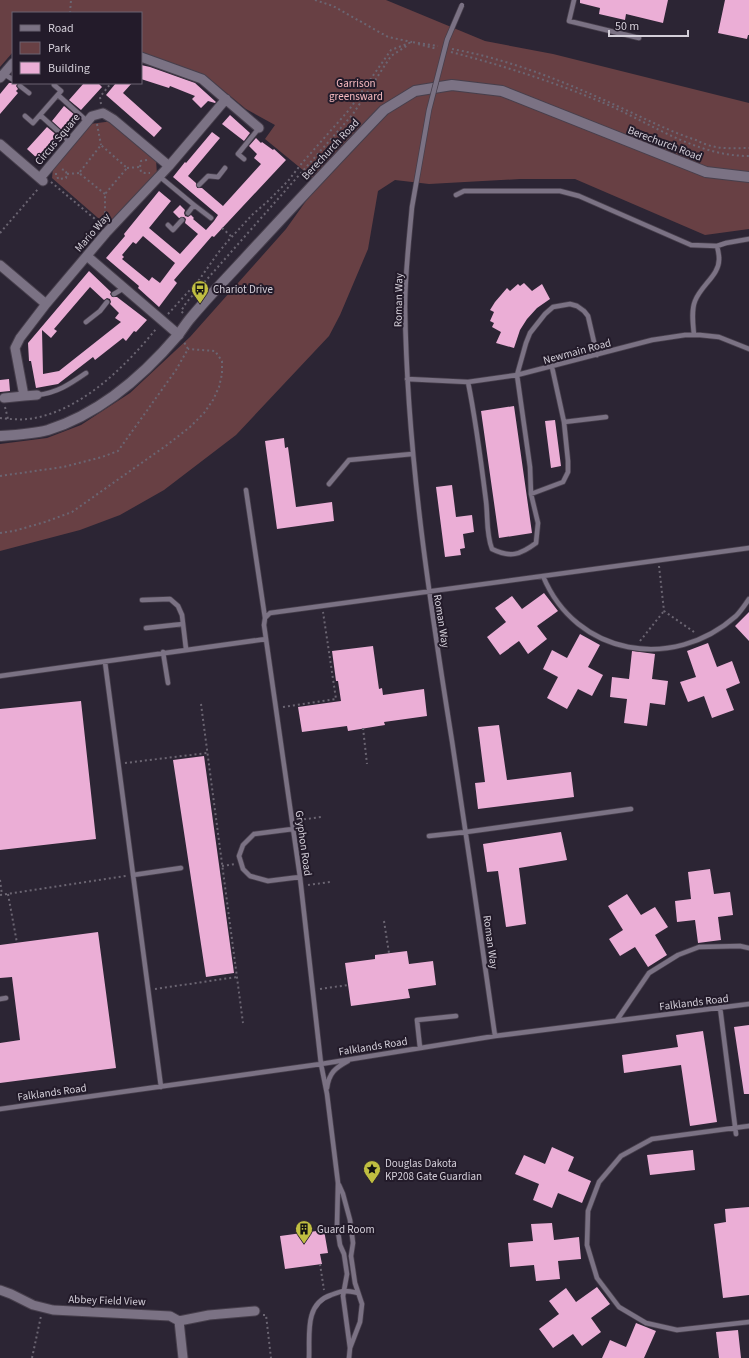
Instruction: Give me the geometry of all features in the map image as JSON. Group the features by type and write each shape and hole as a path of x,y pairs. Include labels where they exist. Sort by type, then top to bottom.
{"street":[{"path":"142,58 202,79 259,128"},
{"path":"2,76 12,64"},
{"name":"Berechurch Road","path":"0,436 18,435 47,430 74,419 102,404 126,386 179,335 189,320 252,250 384,110 415,91 452,85 502,91 706,172 749,177"},
{"name":"Mario Way","path":"24,396 16,348 20,338 46,304 87,256 107,229 156,173 169,166 226,99"},
{"path":"100,114 113,118 169,166"},
{"name":"Circus Square","path":"47,181 70,142 92,116 100,114"},
{"path":"0,144 47,181"},
{"path":"87,256 179,335"},
{"path":"0,265 46,304"},
{"path":"4,398 37,395"},
{"name":"Abbey Field View","path":"0,1290 33,1305 53,1310 155,1314 170,1316 179,1321"},
{"path":"183,1358 179,1321 208,1311 255,1311"}],"lane":[{"path":"574,0 569,21 639,38"},
{"name":"Roman Way","path":"463,2 447,40 429,110 412,207 405,305 407,379 412,454 429,592 496,1036"},
{"path":"2,76 12,79"},
{"path":"25,116 33,123 61,91 54,85"},
{"path":"20,86 29,93"},
{"path":"58,95 88,122"},
{"path":"40,115 70,142"},
{"path":"244,159 238,154 259,128"},
{"path":"199,185 208,176 218,177 225,168"},
{"path":"156,173 211,218"},
{"path":"456,195 464,191 560,191 579,196 692,245 717,246 726,242 749,238"},
{"path":"188,200 192,194"},
{"path":"188,213 194,205"},
{"path":"168,225 173,230 182,220"},
{"path":"694,335 693,312 695,302 698,293 715,274 719,266 717,246"},
{"path":"114,294 124,288"},
{"path":"86,322 100,311 108,302"},
{"path":"468,382 486,503 488,540 492,549 503,555 524,552 536,543 538,523 531,494 530,467 517,375 526,342 530,333 545,314 553,307 570,304 577,306 588,316 597,355"},
{"name":"Newmain Road","path":"407,379 468,382 517,375 652,340 669,337 694,335 719,338 749,348"},
{"path":"531,494 563,482 568,472 564,422 552,367"},
{"path":"37,395 61,390 86,374"},
{"path":"564,422 606,417"},
{"path":"329,484 349,460 412,454"},
{"path":"246,490 265,618"},
{"path":"265,618 270,613 749,548"},
{"path":"543,576 549,591 567,615 589,633 613,643 640,649 666,649 684,645 712,634 736,615 749,599"},
{"path":"142,600 170,599 178,606 182,615 186,650"},
{"name":"Gryphon Road","path":"265,618 264,624 300,877 321,1064 327,1094 338,1183"},
{"path":"146,628 183,624"},
{"path":"0,676 266,639"},
{"path":"164,652 168,683"},
{"path":"105,662 161,1087"},
{"path":"429,836 631,809"},
{"path":"293,829 254,834 243,845 239,856 244,869 250,876 268,881 300,877"},
{"path":"133,875 181,868"},
{"path":"617,1020 649,973 678,955 699,948 740,946 749,948"},
{"path":"0,999 6,998"},
{"name":"Falklands Road","path":"0,1109 321,1064 496,1036 749,1004"},
{"path":"720,1008 736,1134"},
{"path":"420,1048 417,1020 456,1016"},
{"path":"327,1094 328,1082 335,1068 353,1059"},
{"path":"749,1126 652,1139 621,1156 599,1182 588,1211 587,1245 597,1278 620,1307 646,1324 677,1330 749,1322"},
{"path":"338,1183 337,1225 347,1274 343,1296 350,1348 349,1358"},
{"path":"338,1183 343,1194 350,1220 353,1243 351,1256 355,1283 362,1304 360,1322 350,1348"},
{"path":"310,1358 312,1312 317,1304 325,1297 345,1290 358,1293"}],"path":[{"path":"70,12 71,0"},
{"path":"315,0 333,6 388,37 440,48"},
{"path":"0,418 26,420 44,416 60,410 83,397 110,378 136,353 199,280 218,253 252,214 267,202 288,181 349,110 391,50 412,42"},
{"path":"189,320 181,311 186,303 353,114 391,56 412,42"},
{"path":"749,148 715,147 675,133 565,84 484,56 446,49 529,75 599,101 686,142 724,155 749,156"},
{"path":"110,84 100,97 100,114 97,125 101,145 128,168"},
{"path":"79,173 101,145"},
{"path":"149,160 141,162 141,172 156,173"},
{"path":"107,229 105,194 128,168 140,167"},
{"path":"57,170 65,170 67,174 66,178 58,179 57,170"},
{"path":"67,174 79,173 105,194"},
{"path":"50,174 57,174"},
{"path":"0,233 47,181 107,229"},
{"path":"222,228 232,237"},
{"path":"179,335 188,349"},
{"path":"0,476 63,467 102,457 118,451 176,370 188,349"},
{"path":"0,533 14,531 45,522 72,512 190,427 204,413 213,400 219,387 222,374 222,361 215,351 188,349"},
{"path":"634,648 664,611 658,561"},
{"path":"276,708 336,699 322,606"},
{"path":"664,611 702,638"},
{"path":"201,704 243,1023"},
{"path":"363,728 367,764"},
{"path":"118,764 207,753"},
{"path":"292,821 321,817"},
{"path":"222,866 242,864"},
{"path":"0,880 1,895 133,875"},
{"path":"301,886 330,882"},
{"path":"8,894 17,942"},
{"path":"384,921 389,954"},
{"path":"148,990 237,977"},
{"path":"313,990 348,985"},
{"path":"320,1264 325,1297"},
{"path":"32,1358 42,1308"},
{"path":"255,1311 255,1316 266,1315 271,1358"}],"green space":[{"name":"Garrison greensward","path":"0,0 386,0 485,41 553,54 749,103 749,229 705,235 575,179 520,179 429,184 395,180 378,191 368,249 340,315 329,336 236,435 164,490 120,515 80,530 0,551 0,444 47,438 81,425 130,393 190,337 286,229 320,184 265,139 275,125 246,109 206,76 142,53 142,12 12,12 12,53 0,67"},
{"path":"113,121 156,159 157,175 115,225 105,224 52,178 53,168 90,124"}],"building":[{"path":"580,0 668,0 663,23 626,14 625,20 599,14 600,8 580,3"},
{"path":"725,0 749,0 749,35 747,39 718,33"},
{"path":"142,65 195,83 216,102 208,101 201,108 192,99 195,96 170,86 169,88 142,79"},
{"path":"9,83 17,84 16,86 18,89 16,91 18,93 0,114 0,94"},
{"path":"83,84 99,84 102,87 81,110 69,100"},
{"path":"115,84 131,84 123,93 162,128 154,137 106,95"},
{"path":"64,106 76,116 63,131 52,121"},
{"path":"230,115 250,133 244,141 222,124"},
{"path":"47,127 59,137 39,160 27,149"},
{"path":"212,132 220,138 188,176 196,183 197,188 202,188 223,206 261,164 254,158 257,154 249,146 256,138 261,143 262,142 273,150 274,149 286,160 214,237 212,236 174,280 177,283 159,307 138,288 139,286 106,258 125,236 124,234 159,191 171,201 149,228 180,254 198,234 185,223 186,219 184,217 179,218 173,212 180,205 185,210 185,216 188,217 191,215 194,218 193,219 206,230 214,221 218,215 173,177 185,162 186,163","holes":["143,236 175,263 160,283 152,277 149,281 122,259 124,257 122,255 133,242 136,244"]},
{"path":"89,271 111,292 110,294 112,297 117,297 147,320 136,332 134,331 126,341 123,338 95,360 93,357 58,384 36,388 31,361 29,361 28,343","holes":["90,287 104,300 107,298 110,299 110,304 119,313 115,318 121,322 59,371 43,374 42,330 51,338 57,331 54,329"]},
{"path":"524,283 532,291 542,284 550,299 537,308 527,319 520,330 514,348 496,343 501,332 492,327 494,323 490,321 494,312 490,310 507,288 510,291 518,284 520,286"},
{"path":"9,379 10,391 0,392 0,380"},
{"path":"514,406 532,533 499,538 481,411"},
{"path":"555,420 561,466 551,468 545,421"},
{"path":"284,438 285,448 288,447 296,507 332,502 334,521 277,529 265,441"},
{"path":"452,485 456,517 472,515 474,532 463,534 465,548 460,549 461,555 445,557 436,487"},
{"path":"544,593 558,611 537,626 547,639 528,654 519,641 500,655 487,637 506,622 495,608 512,596 522,609"},
{"path":"749,612 749,641 735,626"},
{"path":"580,634 600,645 588,667 603,675 592,696 578,689 567,709 547,698 558,677 543,669 552,650 567,658"},
{"path":"708,643 717,667 732,661 740,683 726,689 734,710 712,718 704,696 688,702 680,682 696,677 687,651"},
{"path":"373,646 379,689 382,688 383,695 424,689 427,716 384,722 385,725 348,731 347,726 302,732 298,707 341,701 338,681 336,681 332,651"},
{"path":"632,651 655,654 652,679 668,681 665,705 650,703 647,726 624,723 627,699 610,697 612,677 629,679"},
{"path":"81,701 96,839 0,850 0,709"},
{"path":"499,725 507,780 571,772 574,797 478,809 475,783 485,782 478,727"},
{"path":"204,756 234,973 206,977 173,760"},
{"path":"561,832 567,860 519,868 526,924 506,927 498,871 487,872 483,844"},
{"path":"710,869 714,894 730,892 733,915 718,917 721,940 698,943 695,920 677,922 675,901 691,899 688,872"},
{"path":"627,894 641,915 655,907 668,927 655,935 667,955 648,967 635,947 620,956 609,939 623,930 608,906"},
{"path":"98,932 116,1068 0,1083 0,1043 20,1040 12,977 0,978 0,945"},
{"path":"407,951 409,964 433,961 436,985 408,989 410,998 351,1006 345,963 375,959 375,955"},
{"path":"749,1025 749,1094 744,1094 734,1027"},
{"path":"703,1031 717,1122 690,1126 681,1065 624,1073 622,1055 678,1047 676,1035"},
{"path":"552,1147 574,1157 568,1171 591,1181 582,1203 558,1193 552,1208 533,1200 539,1184 515,1174 524,1155 545,1164"},
{"path":"693,1150 695,1170 650,1175 647,1155"},
{"path":"749,1207 749,1295 723,1298 714,1224 726,1222 725,1209"},
{"path":"552,1223 554,1240 579,1237 581,1259 558,1261 560,1279 536,1281 534,1265 510,1267 508,1243 533,1241 531,1224"},
{"name":"Guard Room","path":"324,1230 328,1253 320,1254 322,1264 285,1269 280,1236"},
{"path":"597,1287 610,1304 591,1318 601,1332 582,1346 573,1334 553,1348 539,1329 559,1314 549,1301 566,1288 576,1302"},
{"path":"636,1323 656,1331 644,1358 602,1358 610,1340 626,1347"},
{"path":"738,1330 741,1358 719,1358 716,1332"}],"place":[{"name":"Chariot Drive","path":"200,304"},
{"name":"Douglas Dakota KP208 Gate Guardian","path":"372,1184"},
{"name":"Guard Room","path":"304,1244"}]}
